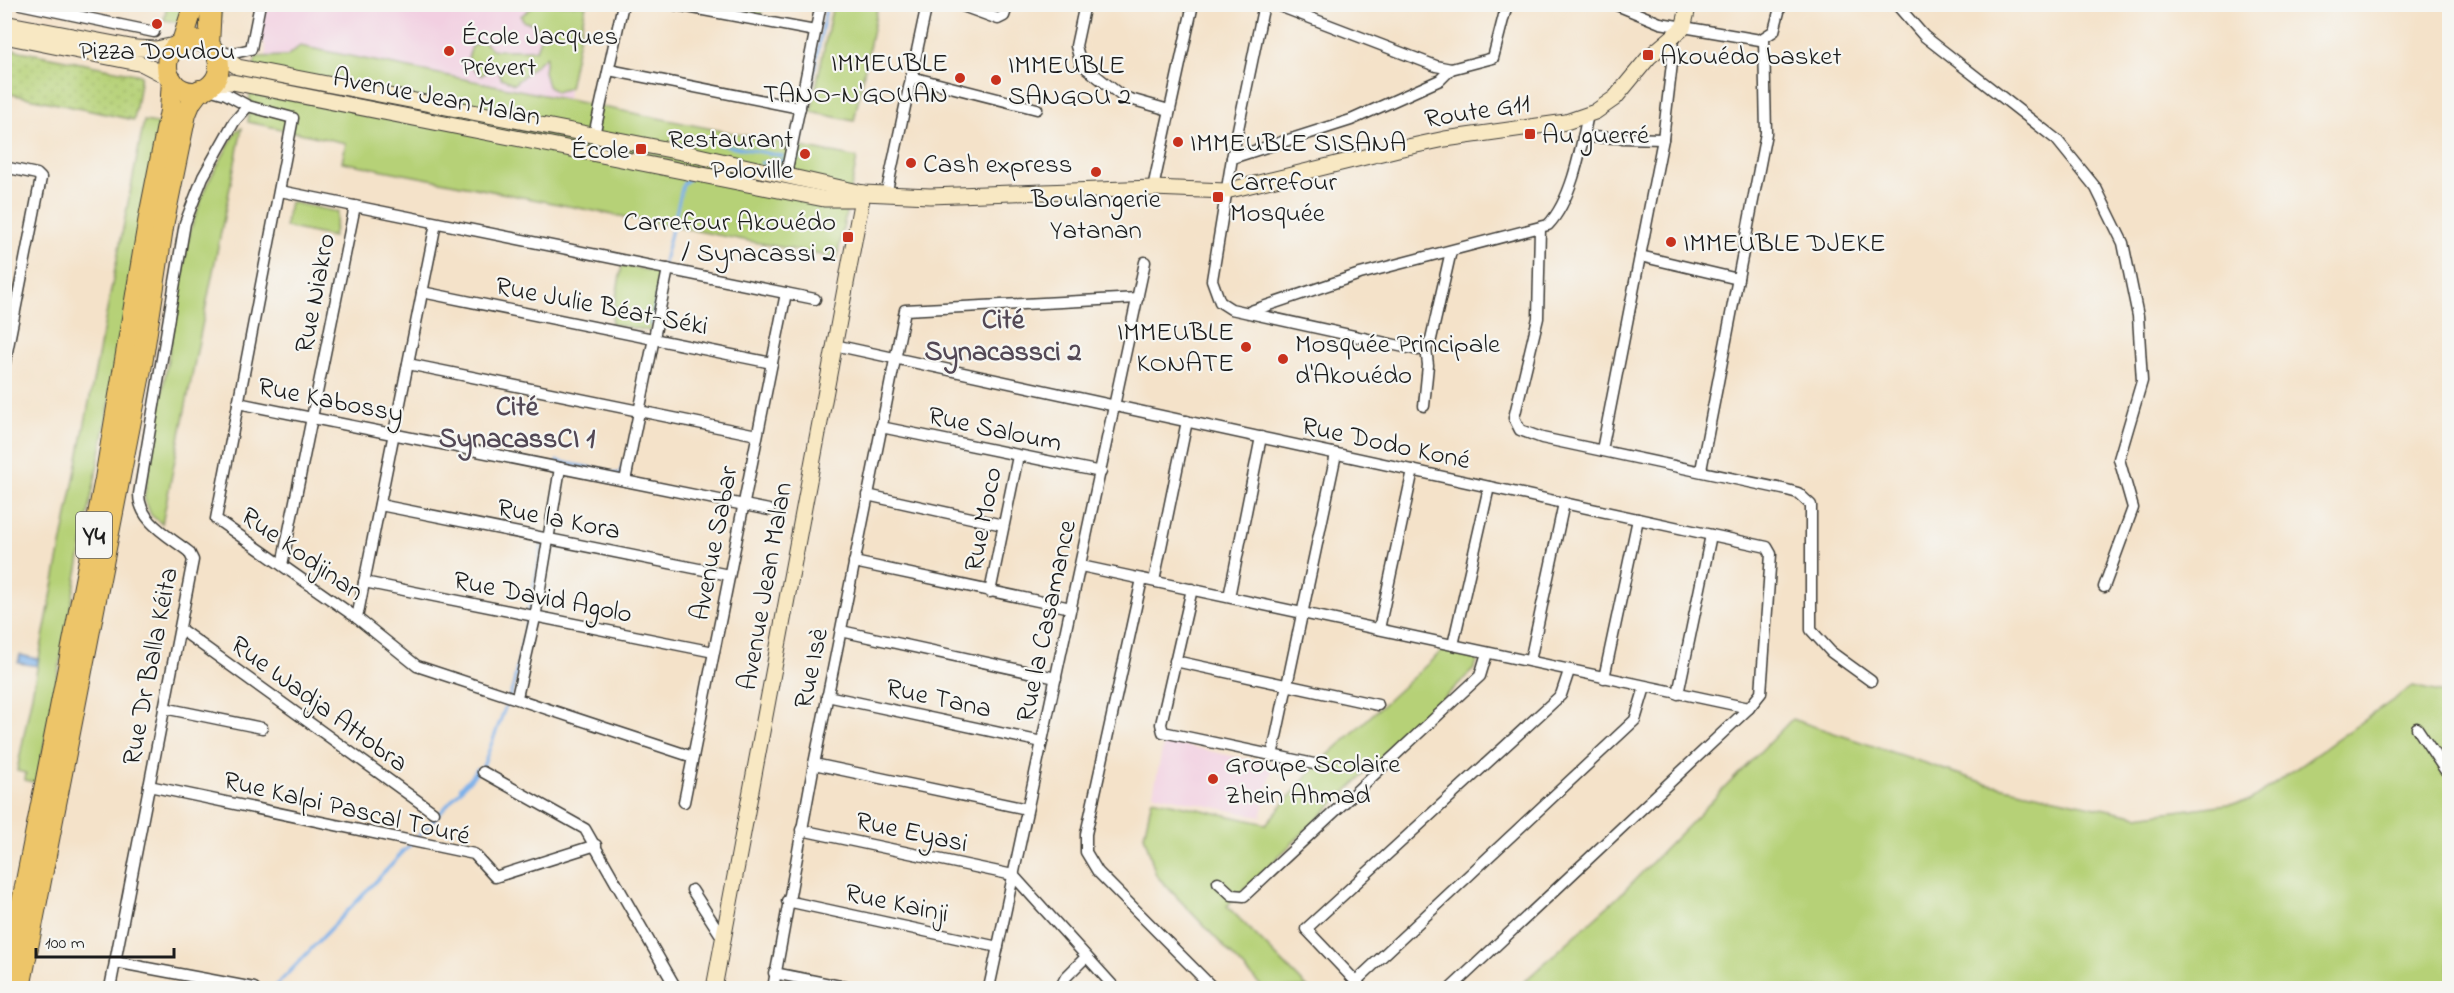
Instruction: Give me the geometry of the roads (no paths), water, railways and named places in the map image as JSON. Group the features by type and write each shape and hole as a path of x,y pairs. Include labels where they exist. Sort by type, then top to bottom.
{"highway":[{"path":"194,4 180,43 169,56 167,64 171,79 187,91 206,87 218,69 211,48 211,4"},
{"path":"180,43 196,40 211,48"},
{"name":"Y4","path":"5,988 105,479 149,217 171,111 171,79"},
{"name":"Y4","path":"20,988 142,364 164,221 186,114 206,87"}],"main road":[{"path":"1678,32 1689,4"},
{"path":"4,23 136,48 156,49 180,43"},
{"name":"Route G11","path":"863,193 885,195 1093,192 1153,188 1226,191 1445,139 1566,122 1588,114 1616,98 1649,57 1678,32"},
{"path":"4,36 143,64 171,79"},
{"name":"Avenue Jean Malan","path":"211,48 238,67 594,135 786,174 863,193"},
{"name":"Avenue Jean Malan","path":"206,87 232,82 824,199 852,199 863,193"},
{"name":"Avenue Jean Malan","path":"714,988 725,941 863,193"}],"street":[{"path":"20,4 154,32"},
{"path":"211,48 230,54 251,49 260,4"},
{"path":"594,135 623,4"},
{"path":"671,4 815,31"},
{"path":"786,174 821,4"},
{"path":"885,195 927,4"},
{"path":"957,4 998,19 1004,16 1008,4"},
{"path":"1085,4 1076,46 1081,64 1123,97 1169,110"},
{"path":"1153,188 1193,4"},
{"path":"1264,4 1226,191 1212,280 1214,293 1220,302 1232,309 1418,350 1426,348"},
{"path":"1274,4 1436,66 1451,69 1493,58 1507,4"},
{"path":"1614,4 1660,22 1678,32 1754,40 1764,39 1774,31 1781,4"},
{"path":"1896,4 1924,36 2057,140 2096,188 2123,243 2138,316 2142,381 2119,459 2133,508 2104,587"},
{"path":"1602,450 1663,139 1678,32"},
{"path":"1701,470 1766,133 1764,39"},
{"path":"1232,158 1350,120 1440,80 1451,69"},
{"path":"609,70 800,108"},
{"path":"910,77 1037,109"},
{"name":"Rue Kodjinan","path":"206,87 226,94 248,106 293,118 215,517 357,618 417,666 517,697 693,757"},
{"name":"Rue Dr Balla Kéita","path":"110,988 193,556 147,519 139,503 138,494 185,223 203,177 234,122 248,106"},
{"path":"1251,312 1360,274 1548,225 1558,210 1574,173 1588,114"},
{"path":"1583,137 1663,139"},
{"path":"4,167 37,174 40,178 4,367"},
{"path":"280,191 815,299"},
{"name":"Rue Niakro","path":"282,565 355,206"},
{"path":"357,618 436,223"},
{"path":"1540,228 1539,309 1514,418 1520,429 1542,438 1701,470 1798,493 1810,505 1811,630 1832,652 1871,681"},
{"path":"1424,406 1428,365 1426,348 1431,339 1450,251"},
{"path":"1640,256 1738,279"},
{"name":"Rue la Casamance","path":"989,988 1145,262"},
{"path":"625,481 668,269"},
{"name":"Rue Julie Béat-Séki","path":"422,292 772,363"},
{"name":"Avenue Sabar","path":"684,802 786,293"},
{"name":"Rue Isè","path":"773,988 787,901 904,310 1138,298"},
{"name":"Rue Dodo Koné","path":"834,345 1767,547 1771,554 1761,693 1749,708"},
{"path":"408,364 758,435"},
{"name":"Rue Kabossy","path":"238,403 769,510"},
{"path":"1187,421 1086,834 1086,852 1098,872 1213,988"},
{"name":"Rue Saloum","path":"881,426 1101,472"},
{"path":"1229,597 1261,437"},
{"path":"1272,756 1336,454"},
{"name":"Rue Moco","path":"990,592 1018,456"},
{"path":"517,697 534,618 560,468"},
{"path":"1379,629 1413,470"},
{"path":"1453,645 1489,487"},
{"path":"867,495 1003,525"},
{"path":"1530,661 1564,503"},
{"name":"Rue la Kora","path":"380,505 729,575"},
{"path":"1604,678 1638,519"},
{"path":"1678,694 1711,535"},
{"path":"854,562 1071,608"},
{"path":"1081,566 1749,708"},
{"name":"Rue David Agolo","path":"364,582 534,618 714,652"},
{"path":"1192,589 1161,724 1162,732 1314,764"},
{"name":"Rue Wadja Attobra","path":"180,629 433,812"},
{"path":"841,631 1056,678"},
{"path":"1218,882 1232,895 1244,896 1480,676 1487,653"},
{"path":"1175,662 1378,705"},
{"path":"1569,671 1561,695 1306,929 1359,985 1635,720 1645,687"},
{"name":"Rue Tana","path":"827,696 1042,742"},
{"path":"165,708 262,728"},
{"path":"1451,988 1749,708"},
{"path":"2417,728 2445,770 2450,773"},
{"path":"814,764 1027,809"},
{"path":"483,772 585,829 676,988"},
{"name":"Rue Kalpi Pascal Touré","path":"149,786 474,854 495,877 596,845"},
{"name":"Rue Eyasi","path":"801,830 1013,875"},
{"path":"1013,875 1115,988"},
{"path":"692,890 725,941"},
{"name":"Rue Kainji","path":"787,901 998,947"},
{"path":"1060,988 1066,977 1086,957"},
{"path":"115,962 254,988"},
{"path":"774,973 850,988"}],"water":[{"path":"20,655 38,659 37,666 18,663"}],"waterway":[{"path":"761,163 797,159 827,4"},
{"path":"718,144 783,156"},
{"path":"663,266 683,184 689,179"},
{"path":"651,324 662,273"},
{"path":"557,461 606,471"},
{"path":"605,472 620,474 623,464"},
{"path":"539,562 542,543"},
{"path":"417,838 483,766 513,687 539,561"},
{"path":"460,788 477,769"},
{"path":"274,988 412,843"},
{"path":"397,857 403,850"}],"place":[{"name":"Pizza Doudou","path":"157,24"},
{"name":"École Jacques Prévert","path":"449,51"},
{"name":"Akouédo basket","path":"1648,55"},
{"name":"IMMEUBLE TANO-N'GOUAN","path":"960,78"},
{"name":"IMMEUBLE SANGOU 2","path":"996,80"},
{"name":"Au guerré","path":"1530,134"},
{"name":"IMMEUBLE SISANA","path":"1178,142"},
{"name":"École","path":"641,149"},
{"name":"Restaurant Poloville","path":"805,154"},
{"name":"Cash express","path":"911,163"},
{"name":"Boulangerie Yatanan","path":"1096,172"},
{"name":"Carrefour Mosquée","path":"1218,197"},
{"name":"Carrefour Akouédo / Synacassi 2","path":"848,237"},
{"name":"IMMEUBLE DJEKE","path":"1671,242"},
{"name":"IMMEUBLE KONATE","path":"1246,347"},
{"name":"Mosquée Principale d'Akouédo","path":"1283,359"},
{"name":"Groupe Scolaire Zhein Ahmad","path":"1213,779"}],"district":[{"name":"Cité Synacassci 2","path":"1003,334"},
{"name":"Cité SynacassCI 1","path":"517,421"}]}
